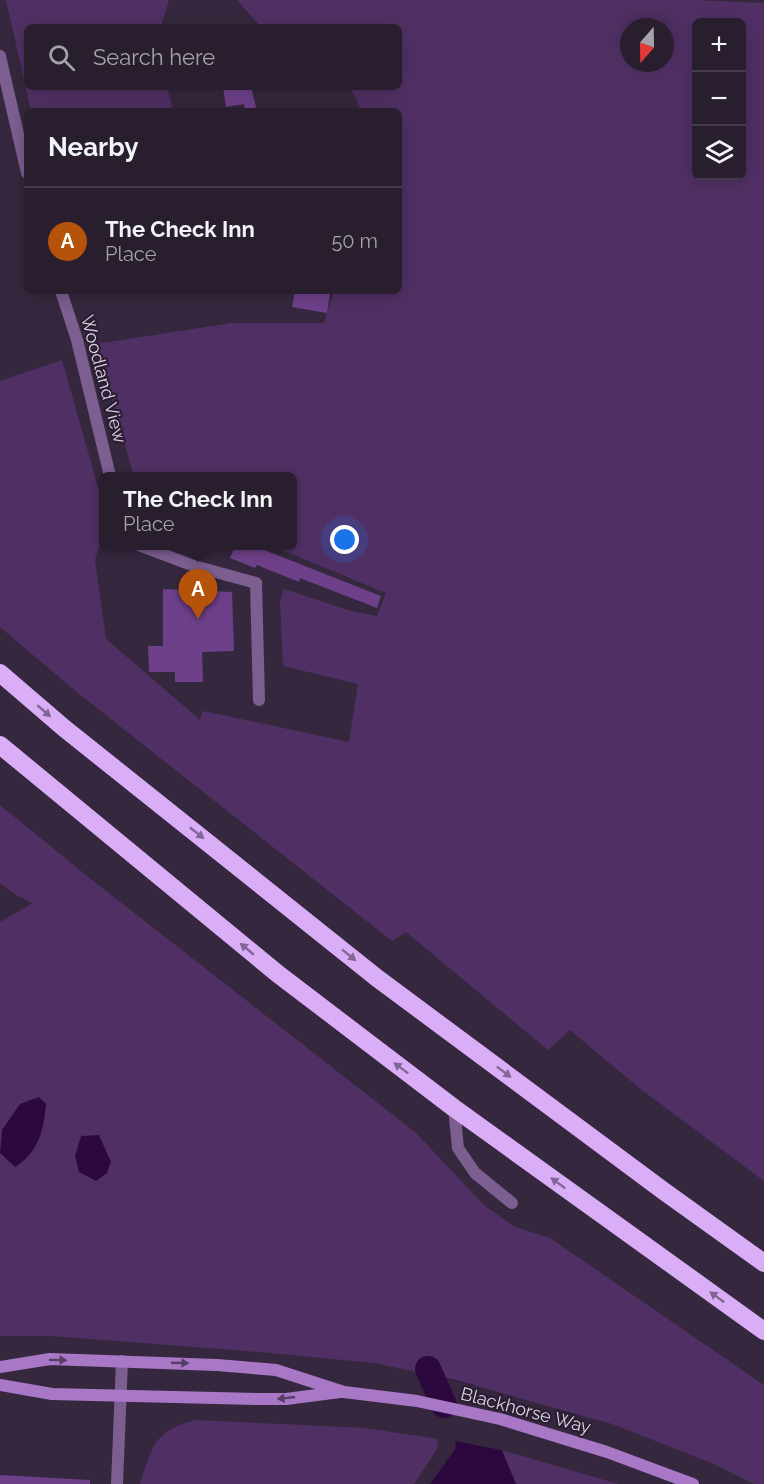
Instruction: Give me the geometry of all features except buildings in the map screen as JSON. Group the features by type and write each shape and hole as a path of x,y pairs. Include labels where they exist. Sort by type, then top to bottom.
{"highway":[{"path":"0,673 64,728 377,978 764,1263"},
{"path":"0,745 278,974 454,1108 764,1331"}],"main road":[{"name":"Blackhorse Way","path":"0,1367 50,1359 267,1369 297,1376 344,1392 467,1411 554,1434 693,1484"},
{"name":"Blackhorse Way","path":"0,1385 52,1394 121,1396 272,1399 344,1392"}],"street":[{"path":"0,56 24,161"},
{"name":"Woodland View","path":"62,294 76,340 109,472"},
{"path":"152,550 194,566 256,582 259,700"},
{"path":"454,1108 458,1148 475,1173 512,1203"},
{"path":"117,1484 122,1361"}],"shaded area":[{"path":"6,0 169,0 162,24 24,24 24,80"},
{"path":"237,0 694,0 764,3 764,1181 638,1087 570,1030 548,1050 406,932 392,941 78,693 0,627 0,381 62,360 99,491 99,546 95,560 106,639 200,720 203,711 349,742 358,684 283,666 280,601 284,589 351,611 377,616 386,593 282,550 297,550 297,472 133,472 96,344 232,323 324,323 333,294 402,294 402,108 360,108 352,90 402,90 402,24 258,24"},
{"path":"26,90 168,90 172,108 30,108"},
{"path":"0,805 92,880 415,1132 485,1206 515,1227 550,1238 764,1385 764,1484 754,1484 714,1464 612,1424 459,1381 374,1363 52,1336 0,1336 0,922 33,903 16,895 0,883"},
{"path":"39,1097 46,1104 41,1132 29,1155 15,1167 0,1153 2,1130 20,1104"},
{"path":"99,1135 111,1162 107,1173 96,1181 79,1172 75,1156 81,1136"},
{"path":"425,1373 474,1385 516,1484 430,1484 455,1449 456,1443"},
{"path":"196,1420 365,1428 438,1439 437,1449 414,1484 140,1484 152,1450 163,1435 182,1424"},
{"path":"502,1450 618,1484 516,1484"}],"pier":[{"path":"422,1373 477,1386 506,1451 451,1440"}],"waterway":[{"path":"428,1369 444,1405"}],"place":[{"name":"The Check Inn","path":"198,619"}]}
